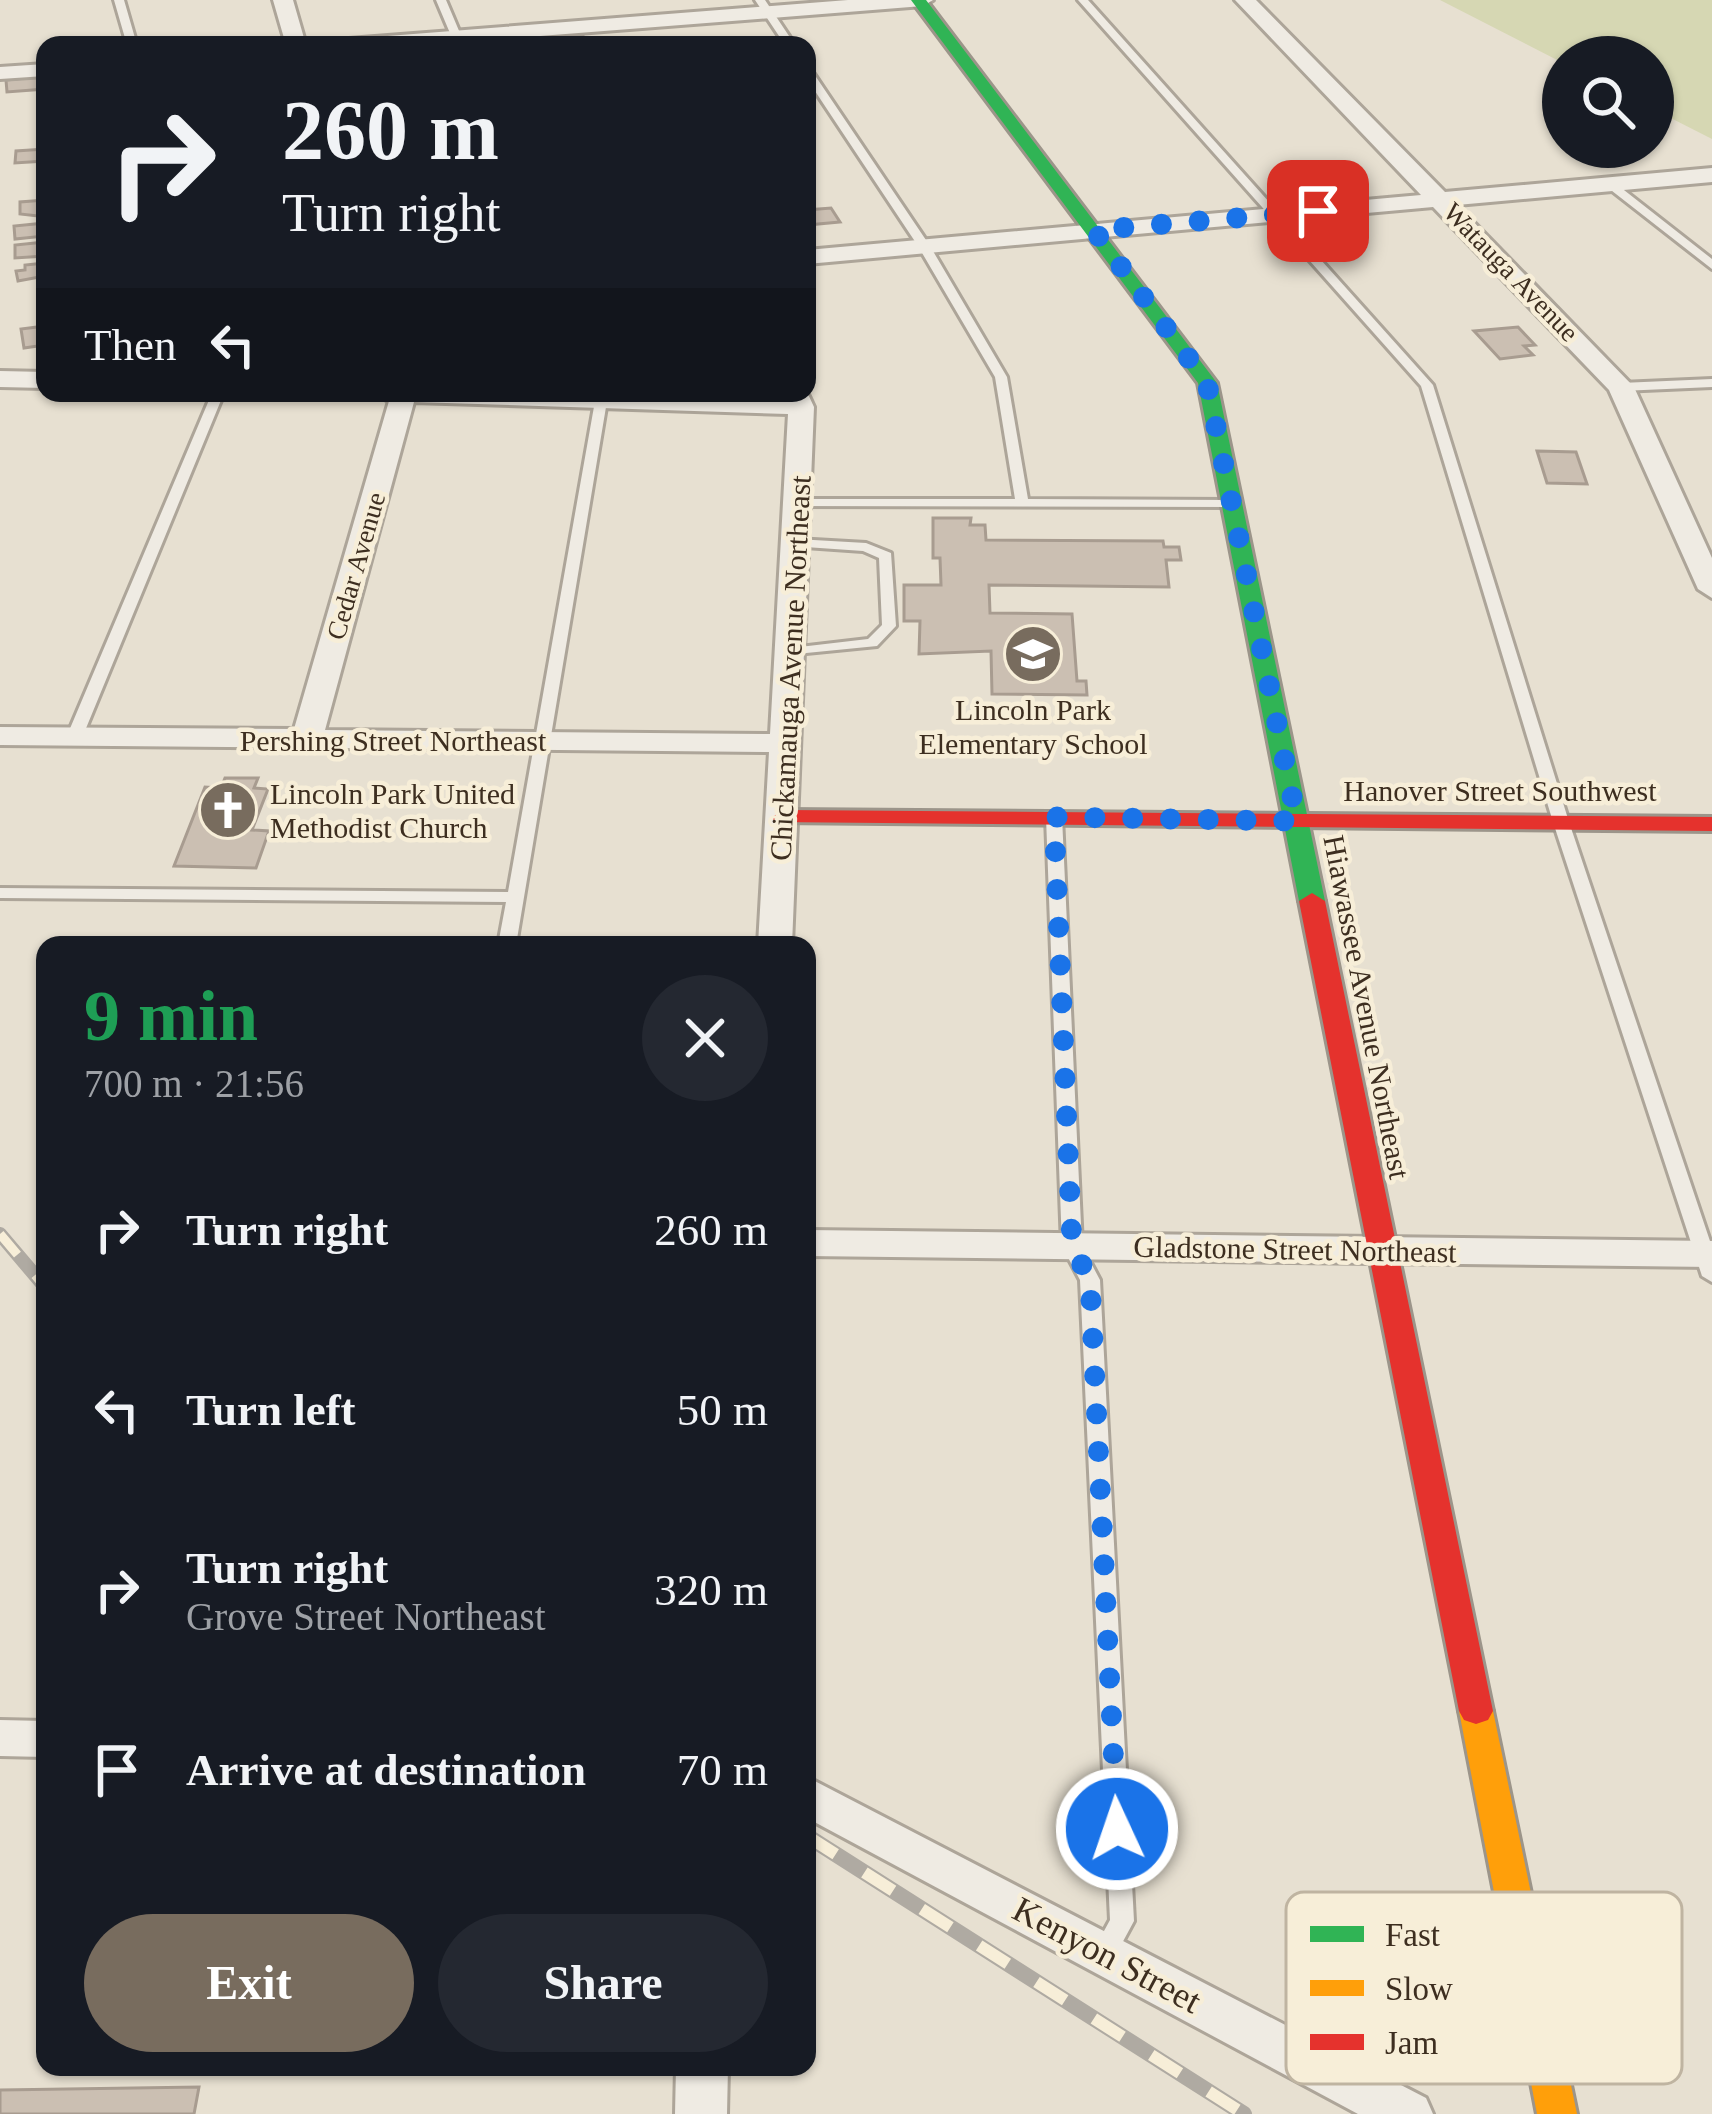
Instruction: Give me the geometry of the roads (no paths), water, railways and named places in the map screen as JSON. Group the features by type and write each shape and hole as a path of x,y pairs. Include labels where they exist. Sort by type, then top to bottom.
{"street":[{"path":"283,0 293,36"},
{"path":"602,0 621,36"},
{"path":"495,36 764,6 920,0"},
{"name":"Hiawassee Avenue Northeast","path":"920,0 1207,383 1512,1892"},
{"name":"Watauga Avenue","path":"1245,0 1621,387 1712,589"},
{"path":"0,74 36,71"},
{"path":"816,256 1712,175"},
{"path":"0,379 36,380"},
{"name":"Cedar Avenue","path":"307,739 401,402"},
{"name":"Chickamauga Avenue Northeast","path":"776,936 799,503 798,402"},
{"name":"Pershing Street Northeast","path":"0,736 786,743"},
{"name":"Hanover Street Southwest","path":"784,817 1712,824"},
{"name":"Gladstone Street Northeast","path":"816,1243 1382,1250 1710,1261"},
{"path":"0,1738 36,1738"},
{"name":"Kenyon Street","path":"816,1801 1286,2050"},
{"path":"701,2114 702,2076"},
{"name":"Kenyon Street","path":"1351,2084 1407,2114"},
{"name":"Hiawassee Avenue Northeast","path":"1551,2084 1557,2114"}],"lane":[{"path":"119,0 129,36"},
{"path":"441,0 456,36"},
{"path":"1083,0 1427,385 1561,822 1710,1261"},
{"path":"764,6 784,36"},
{"path":"816,84 924,246 1001,377 1022,502"},
{"path":"1611,185 1712,265"},
{"path":"1621,387 1712,383"},
{"path":"74,738 214,402"},
{"path":"509,936 599,402"},
{"path":"799,503 1230,504"},
{"path":"791,652 872,643 889,626 886,556 866,547 796,543"},
{"path":"1054,817 1072,1246 1090,1280 1120,1874 1122,1921 1104,1953"},
{"path":"0,892 516,897"}],"railway":[{"path":"0,1234 36,1276"},
{"path":"816,1842 1244,2114"}],"place":[{"name":"Lincoln Park Elementary School","path":"1033,654"},
{"name":"Lincoln Park United Methodist Church","path":"228,810"}]}
